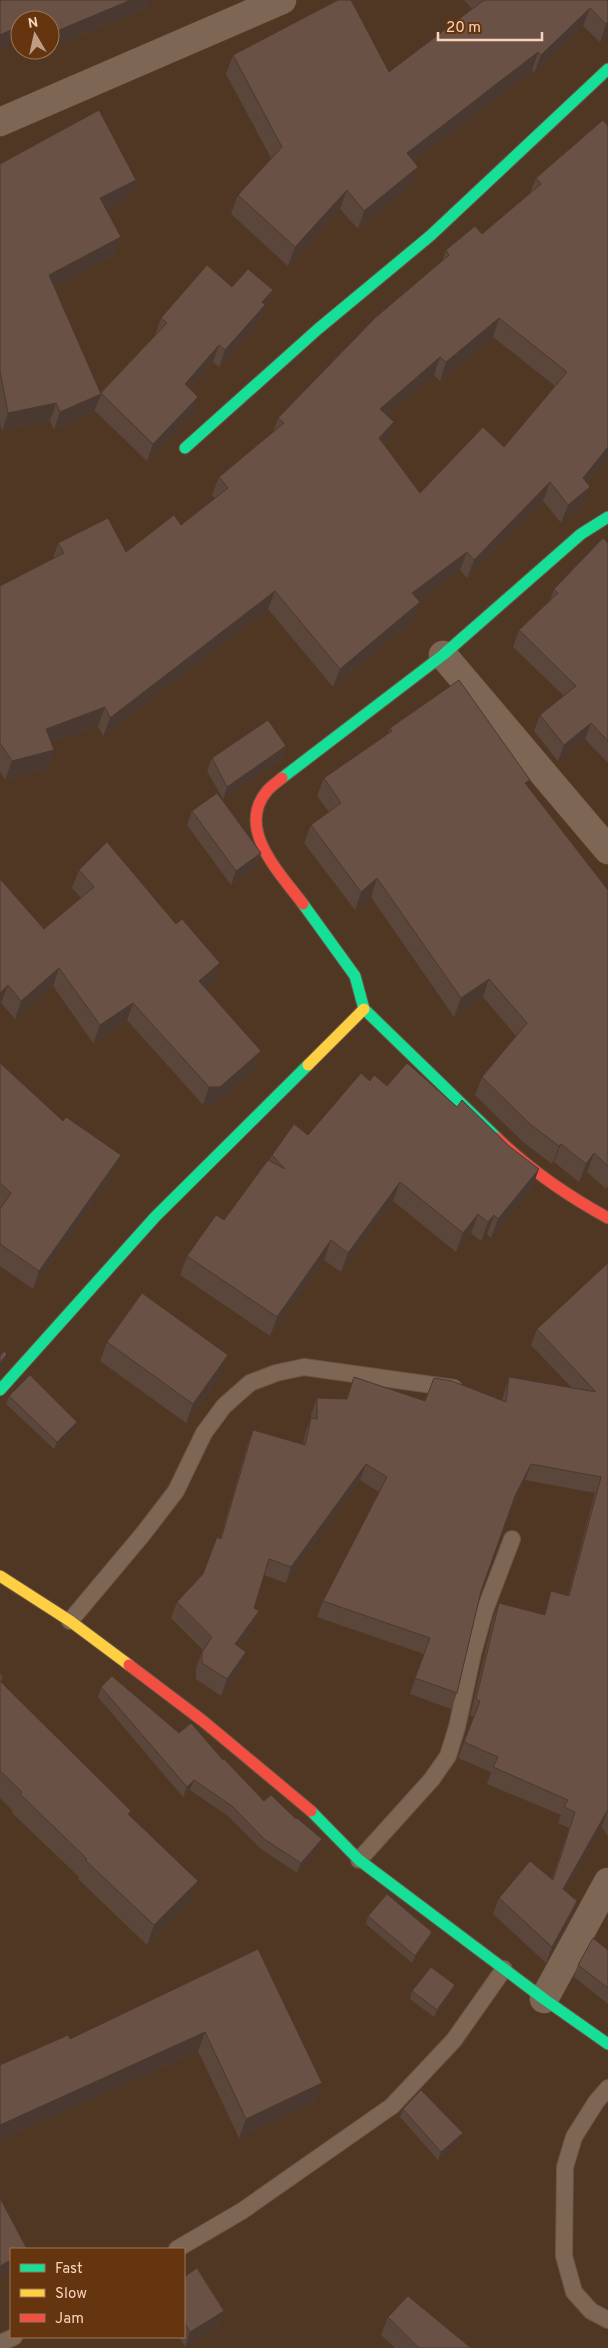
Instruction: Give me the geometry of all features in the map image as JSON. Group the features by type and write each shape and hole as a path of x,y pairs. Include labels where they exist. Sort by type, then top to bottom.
{"street":[{"path":"0,122 282,0"},
{"path":"185,448 318,329 430,236 608,69"},
{"path":"608,516 581,534 443,656 267,790 256,808 255,823 260,844 355,976 364,1009 514,1154 568,1196 608,1218"},
{"path":"443,656 608,850"},
{"path":"0,1390 155,1217 364,1009"},
{"path":"0,1576 70,1621 203,1721 301,1801 359,1860 544,1999 608,2044"},
{"path":"544,1999 608,1882"}],"lane":[{"path":"70,1621 143,1534 176,1491 204,1433 224,1406 250,1383 276,1373 304,1367 467,1390"},
{"path":"359,1860 432,1779 448,1756 457,1727 473,1653 485,1610 512,1539"},
{"path":"179,2248 242,2211 392,2106 454,2040 504,1969"},
{"path":"608,2088 596,2102 574,2137 565,2168 564,2246 564,2256 574,2292 591,2311 608,2320"},
{"path":"0,2343 12,2338"}],"building":[{"path":"0,0 131,0 60,30 60,10 10,10 10,30 0,35"},
{"path":"338,0 351,0 389,72 484,0 608,0 608,22 606,24 590,8 541,55 538,52 407,153 418,167 364,211 347,190 295,247 238,195 282,147 233,55"},
{"path":"99,110 136,180 100,198 121,237 49,275 101,394 60,412 56,403 8,413 0,371 0,164"},
{"path":"603,120 608,126 608,447 583,478 590,487 568,505 550,482 474,560 467,552 412,593 420,602 340,669 275,591 110,718 105,707 46,729 54,750 12,761 0,743 0,586 64,553 58,543 108,518 126,552 174,515 181,525 228,488 219,477 284,423 278,418 375,318 449,255 446,250 475,226 482,234 541,184 536,178","holes":["499,318 567,372 504,447 483,427 420,493 379,438 394,422 380,409 440,357 446,362"]},
{"path":"207,265 232,287 248,269 273,290 262,302 265,305 225,350 219,345 185,384 198,397 153,444 101,393 167,323 161,318"},
{"path":"603,538 608,543 608,741 591,723 564,745 540,715 576,686 519,630 558,593 554,589"},
{"path":"459,680 530,780 525,783 608,890 608,1166 594,1153 586,1164 561,1144 559,1146 530,1124 482,1077 527,1023 489,979 461,998 377,878 361,892 311,825 341,803 324,778 392,731 390,728"},
{"path":"268,720 286,746 227,787 212,758"},
{"path":"217,793 261,853 236,871 192,811"},
{"path":"107,842 176,924 182,919 220,963 199,981 261,1051 220,1087 209,1087 133,1003 100,1025 59,968 21,1001 8,985 0,993 0,879 44,929 94,887 79,870"},
{"path":"0,1063 63,1121 66,1117 121,1155 39,1271 0,1244 0,1209 11,1193 0,1183"},
{"path":"407,1063 457,1107 462,1100 509,1146 539,1169 498,1219 494,1215 488,1222 478,1214 463,1233 400,1182 348,1253 331,1240 277,1317 187,1256 216,1215 224,1220 268,1160 285,1169 272,1155 294,1124 308,1135 361,1073 370,1081 374,1075 387,1086"},
{"path":"608,1263 608,1812 563,1889 577,1901 552,1947 499,1898 530,1861 553,1880 575,1812 564,1807 568,1800 493,1767 498,1757 464,1742 480,1701 476,1699 499,1603 545,1615 551,1591 569,1596 601,1477 531,1464 515,1496 481,1591 457,1693 415,1678 430,1638 323,1601 387,1477 366,1464 291,1567 269,1559 254,1608 259,1611 235,1644 246,1652 227,1679 202,1663 202,1652 212,1637 177,1602 203,1574 217,1537 221,1539 253,1430 305,1445 311,1418 317,1419 317,1398 347,1399 354,1377 425,1401 434,1378 452,1381 506,1402 509,1377 596,1392 537,1329"},
{"path":"142,1293 228,1355 193,1404 107,1342"},
{"path":"4,1351 7,1354 0,1363 0,1356"},
{"path":"30,1375 77,1422 57,1442 9,1396"},
{"path":"112,1676 179,1733 191,1723 223,1760 264,1801 271,1795 296,1819 322,1839 301,1863 264,1839 232,1806 194,1780 187,1787 101,1687"},
{"path":"0,1681 131,1811 128,1814 198,1881 154,1925 85,1860 87,1859 20,1794 22,1792 0,1771"},
{"path":"387,1894 432,1932 415,1956 368,1916"},
{"path":"593,1938 608,1950 608,1988 578,1965"},
{"path":"258,1949 322,2083 246,2119 205,2032 0,2125 0,2065 68,2035 70,2039"},
{"path":"431,1967 455,1985 437,2010 412,1991"},
{"path":"421,2090 463,2133 441,2152 403,2109"},
{"path":"0,2198 26,2248 10,2248 10,2261 0,2266"},
{"path":"197,2268 224,2311 190,2332 185,2324 185,2276"},
{"path":"408,2296 471,2348 419,2348 388,2317"}],"traffic: fast":[{"path":"185,448 318,329 430,236 608,69"},
{"path":"282,778 443,655 581,534 608,517"},
{"path":"303,904 355,976 364,1009 497,1138"},
{"path":"0,1390 155,1217 308,1065"},
{"path":"311,1811 359,1860 544,1999 608,2044"}],"traffic: slow":[{"path":"308,1065 364,1009"},
{"path":"0,1576 70,1621 129,1665"}],"traffic: jam":[{"path":"282,778 267,791 258,806 256,820 259,836 265,850 303,904"},
{"path":"497,1138 550,1182 608,1218"},
{"path":"129,1665 203,1721 311,1811"}]}
